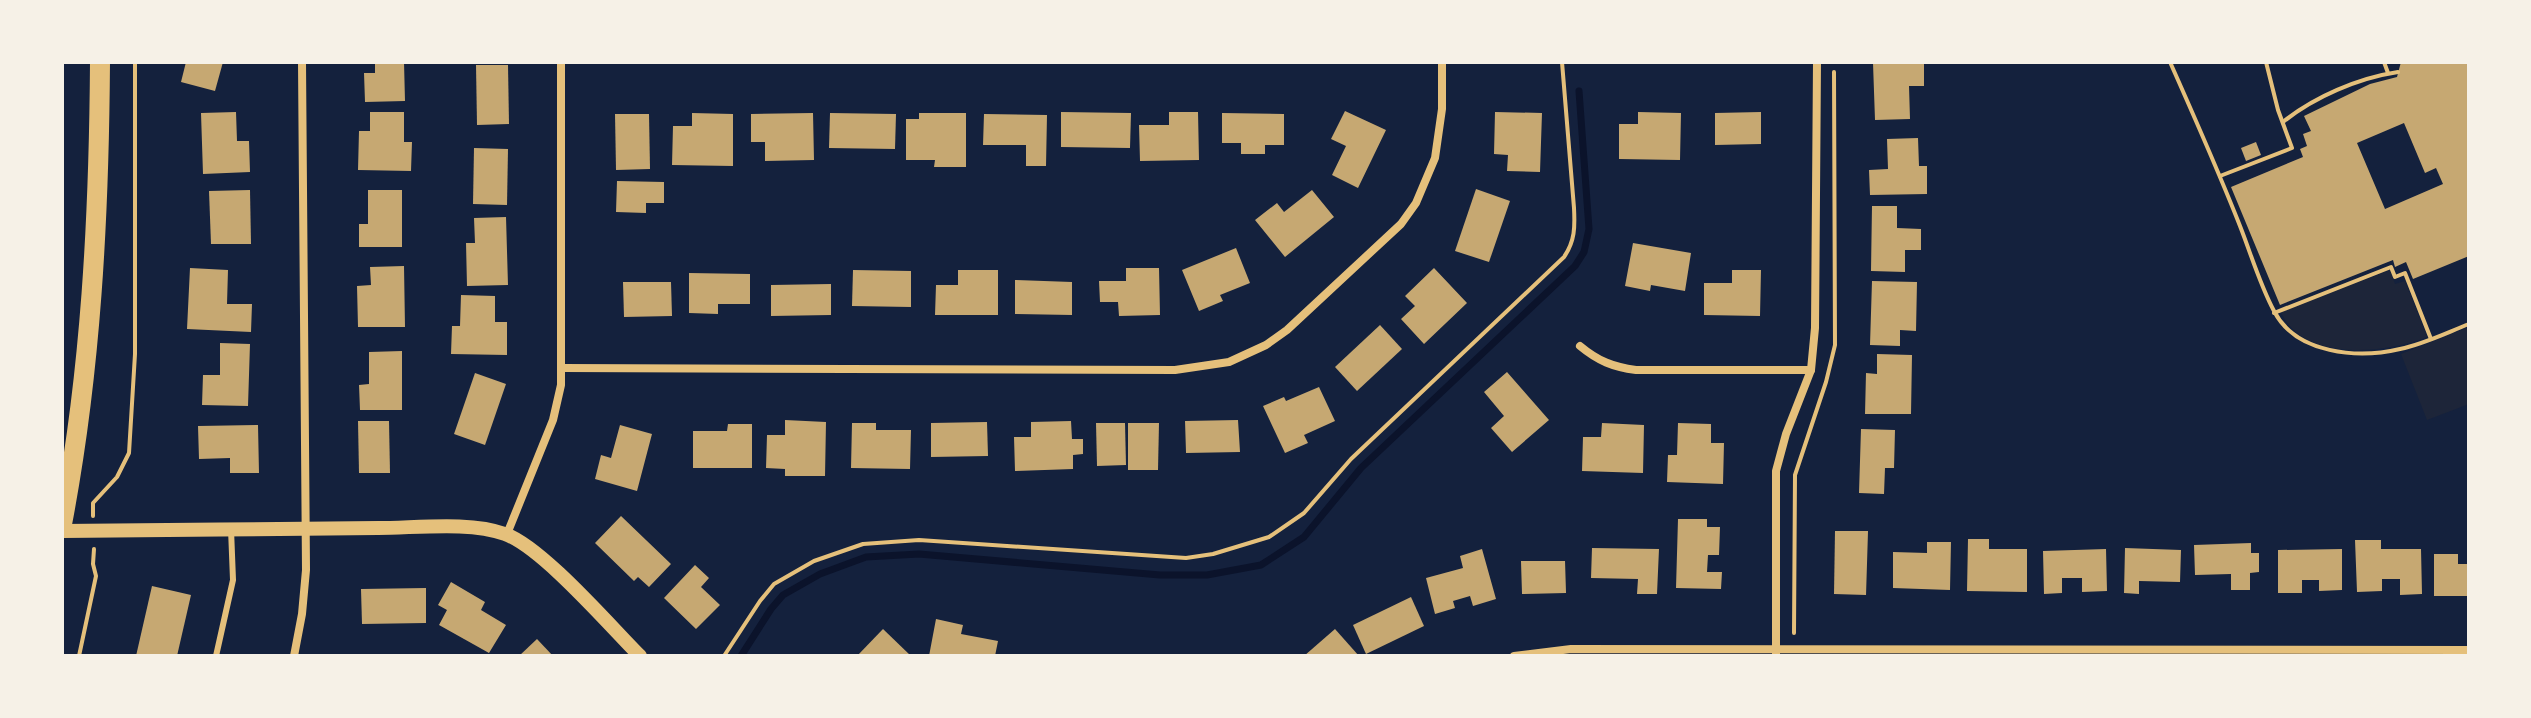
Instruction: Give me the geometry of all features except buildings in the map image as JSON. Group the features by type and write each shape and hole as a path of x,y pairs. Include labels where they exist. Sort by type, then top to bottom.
{"main road":[{"path":"62,524 76,447 88,345 97,199 100,62"}],"street":[{"path":"294,656 306,590 302,62"},
{"path":"507,534 553,420 563,368 561,62"},
{"path":"563,368 1175,370 1229,362 1249,355 1287,330 1389,235 1416,203 1435,158 1440,135 1442,62"},
{"path":"1776,653 1776,471 1786,434 1811,370 1816,309 1817,62"},
{"path":"1580,346 1608,364 1636,370 1811,370"},
{"path":"62,531 462,528 507,534 543,560 640,656"},
{"path":"1514,656 1571,649 1776,653 2469,650"}],"lane":[{"path":"216,656 233,580 231,529"}],"path":[{"path":"93,503 117,477 129,453 135,354 135,62"},
{"path":"724,656 774,584 814,561 863,544 919,540 1186,558 1247,545 1289,526 1351,459 1564,257 1571,246 1574,208 1562,62"},
{"path":"2170,62 2220,174 2274,313 2290,331 2306,342 2343,352 2397,350 2469,324"},
{"path":"2220,174 2292,148 2266,62"},
{"path":"2384,62 2388,73"},
{"path":"2283,122 2311,103 2388,73 2398,72"},
{"path":"2274,313 2391,267 2395,277 2405,273 2431,339"},
{"path":"79,656 96,576 94,553"},
{"path":"82,564 93,564"}],"shaded area":[{"path":"2390,270 2395,284 2405,281 2427,337 2390,347 2346,350 2307,339 2292,328 2281,312"},
{"path":"2469,327 2469,404 2427,420 2401,354"}],"waterway":[{"path":"741,656 783,595 820,574 866,557 919,554 1160,575 1207,575 1261,565 1304,537 1361,468 1575,266 1584,252 1589,229 1579,91"}]}
